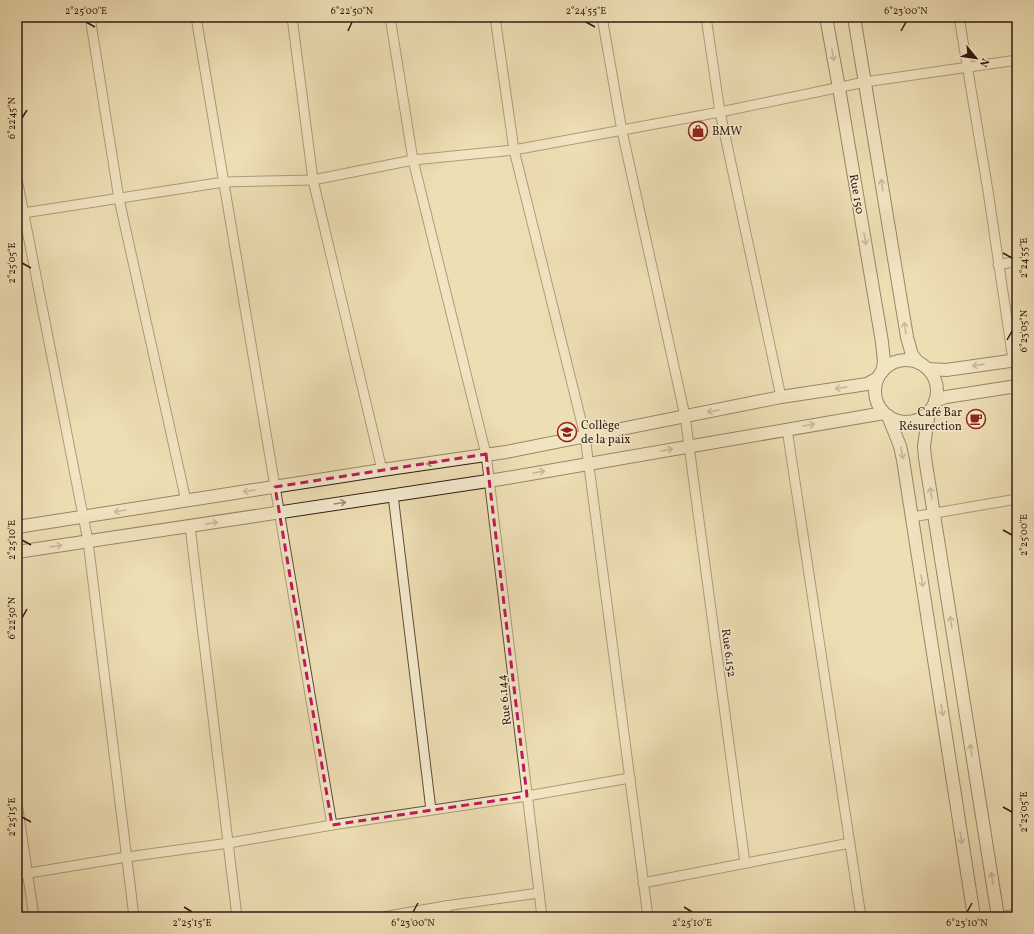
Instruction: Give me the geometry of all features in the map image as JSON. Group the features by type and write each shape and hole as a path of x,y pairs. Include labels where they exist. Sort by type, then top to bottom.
{"main road":[{"name":"Rue 150","path":"826,17 882,342 884,362 880,375"},
{"path":"854,17 907,337 912,355 933,376 936,384 935,401 929,412 924,446 925,458 998,917"},
{"path":"17,527 506,452 781,397 867,384 880,375 888,366 899,361 911,360 923,366 946,370 1015,360"},
{"path":"880,375 875,387 875,396 878,405 886,414 900,446 974,917"},
{"path":"935,401 946,397 1017,386"},
{"path":"17,552 489,480 787,429 886,414 898,421 909,422 920,418 929,412"}],"street":[{"path":"90,17 119,198 186,501"},
{"path":"196,17 332,825"},
{"path":"292,17 313,180 382,470"},
{"name":"Rue 6.144","path":"390,17 413,160 486,454 542,917"},
{"path":"495,17 514,150 585,436 648,917"},
{"name":"Rue 6.152","path":"602,17 622,131 685,416 745,863"},
{"path":"706,17 720,112 781,397"},
{"path":"959,17 988,191 998,266 1015,360"},
{"path":"20,214 224,182 313,180 413,160 514,150 622,131 865,82 1017,60"},
{"path":"17,179 20,214 88,541 134,917"},
{"path":"998,266 1017,261"},
{"path":"787,429 861,917"},
{"path":"393,495 431,810"},
{"path":"912,517 1017,499"},
{"path":"190,526 237,917"},
{"path":"17,875 527,796 630,778"},
{"path":"17,803 34,917"},
{"path":"643,883 850,843"},
{"path":"383,917 445,906 539,893"},
{"path":"445,906 447,917"},
{"path":"998,917 1017,914"}],"highlighted area":[{"path":"486,454 527,796 332,825 275,487"}],"place":[{"name":"BMW","path":"698,131"},
{"name":"Café Bar Résurection","path":"976,419"},
{"name":"Collège de la paix","path":"567,432"}]}
